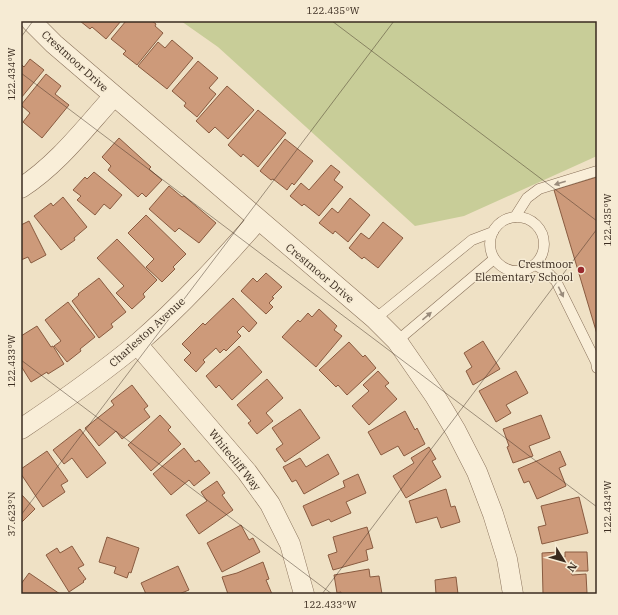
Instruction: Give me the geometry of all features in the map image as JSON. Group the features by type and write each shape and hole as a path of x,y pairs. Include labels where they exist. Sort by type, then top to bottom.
{"street":[{"name":"Crestmoor Drive","path":"31,21 54,44 375,319 397,341 435,396 456,431 477,472 493,514 507,558 513,594"},
{"path":"21,188 40,175 62,154 114,96"},
{"name":"Charleston Avenue","path":"21,429 99,374 137,344 178,306 258,220"},
{"name":"Whitecliff Way","path":"137,344 247,472 270,504 290,544 304,594"}],"lane":[{"path":"515,216 532,221 538,226 543,234 545,242 541,258 535,265 522,271 513,271 500,266 494,259 490,246 493,232 502,221 515,216 528,198 539,189 597,171"},
{"path":"375,319 472,240 493,232"},
{"path":"397,341 494,259"},
{"path":"535,265 545,270 556,281 596,362 597,368"}],"green space":[{"path":"181,21 597,21 597,156 464,216 415,226 218,47"}],"building":[{"path":"80,21 121,21 106,39 92,27 90,29"},
{"path":"126,21 152,21 163,33 137,65 123,54 126,51 111,39"},
{"path":"172,40 193,58 167,89 138,66 158,42 165,48"},
{"path":"30,59 44,70 21,98 21,64 24,67"},
{"path":"198,61 218,78 209,88 216,94 197,117 184,106 186,103 172,91"},
{"path":"46,74 61,86 55,94 69,105 42,138 23,122 30,113 21,105"},
{"path":"227,86 254,110 228,139 215,127 209,133 196,121"},
{"path":"258,110 286,133 258,167 243,154 241,157 228,145"},
{"path":"119,138 151,167 149,169 162,180 146,197 142,193 138,197 108,170 111,166 102,157"},
{"path":"285,139 313,161 294,185 292,183 287,190 260,171"},
{"path":"331,165 340,172 334,180 343,187 319,216 304,204 302,206 290,196 301,183 309,190"},
{"path":"94,172 122,195 110,209 104,204 95,215 77,200 81,196 73,190 85,177 87,179"},
{"path":"597,177 597,334 554,190"},
{"path":"169,186 182,197 184,196 216,223 199,243 179,228 175,232 149,209"},
{"path":"63,197 87,227 74,238 75,240 61,250 34,216 51,203 53,206"},
{"path":"350,198 370,215 348,242 335,231 333,234 319,223 332,208 338,213"},
{"path":"146,215 186,254 173,267 175,269 162,282 146,267 154,259 128,233"},
{"path":"29,221 46,255 31,263 28,257 21,260 21,225"},
{"path":"383,222 403,238 378,268 364,257 362,259 349,248 361,233 369,239"},
{"path":"117,239 157,280 143,294 145,297 132,309 116,293 124,286 97,258"},
{"path":"266,273 282,287 272,297 274,298 269,303 273,307 266,314 241,291 253,278 257,282"},
{"path":"99,278 126,312 111,324 113,327 99,338 72,301 79,295 78,294"},
{"path":"233,298 257,323 249,332 243,326 237,332 241,336 226,351 224,349 220,353 216,348 203,360 205,362 196,372 184,360 191,353 182,344 203,323 205,325"},
{"path":"68,302 95,337 67,362 54,346 61,341 45,320"},
{"path":"319,309 337,326 334,330 342,336 316,367 282,337 298,320 300,322 308,313 312,317"},
{"path":"37,326 51,347 53,346 64,364 31,382 21,366 21,336"},
{"path":"483,341 500,369 473,385 466,371 472,367 464,353"},
{"path":"349,342 363,357 365,355 376,368 347,395 338,385 336,387 319,370"},
{"path":"239,346 262,372 232,400 219,385 216,388 206,376"},
{"path":"378,371 389,383 385,386 397,399 369,425 352,406 369,391 363,385"},
{"path":"516,371 528,393 506,405 511,413 496,422 479,391"},
{"path":"267,379 283,398 266,413 273,421 257,434 248,423 251,421 237,405"},
{"path":"132,385 148,406 144,409 150,417 122,439 116,431 99,446 85,428 114,405 111,401"},
{"path":"300,409 320,438 285,462 276,449 283,444 272,428"},
{"path":"405,411 415,430 417,428 425,444 404,456 398,446 381,455 368,432"},
{"path":"160,415 171,427 168,430 181,444 151,471 128,445"},
{"path":"541,415 550,438 529,446 533,456 513,463 507,447 509,446 503,429"},
{"path":"80,429 106,463 87,478 72,458 64,464 53,450"},
{"path":"429,447 436,459 432,461 441,477 406,498 393,476 414,463 411,458"},
{"path":"184,448 195,462 199,460 210,473 194,486 189,480 171,495 153,474"},
{"path":"47,451 68,481 61,485 65,492 43,507 21,474 21,469"},
{"path":"560,451 566,465 559,468 566,486 537,499 529,481 524,483 518,469"},
{"path":"328,454 339,474 304,494 296,480 292,482 283,467 300,458 306,467"},
{"path":"358,474 366,493 346,502 351,513 331,522 329,519 312,526 303,506 345,487 343,481"},
{"path":"217,481 225,493 222,495 233,510 199,534 186,515 207,501 201,492"},
{"path":"446,489 451,507 455,506 460,522 441,528 437,517 416,523 409,501"},
{"path":"21,494 35,509 21,523"},
{"path":"579,497 588,533 542,544 538,527 546,525 541,506"},
{"path":"241,525 249,540 253,538 260,552 222,572 207,543"},
{"path":"367,527 373,548 366,550 368,560 333,570 328,555 337,552 333,537"},
{"path":"107,537 139,548 131,573 129,572 127,578 114,573 116,567 99,562"},
{"path":"72,546 84,565 78,568 86,579 69,592 46,555 57,548 60,553"},
{"path":"559,552 559,557 565,557 565,552 587,552 588,571 572,571 572,575 586,574 587,593 543,594 542,553"},
{"path":"263,562 269,579 266,580 272,594 228,594 222,577 237,573"},
{"path":"178,566 189,590 179,594 146,594 141,583"},
{"path":"369,569 370,577 379,576 382,594 337,593 334,575"},
{"path":"29,573 60,594 21,594 21,584"},
{"path":"456,577 458,594 436,594 435,580"}],"place":[{"name":"Crestmoor Elementary School","path":"581,270"}]}
